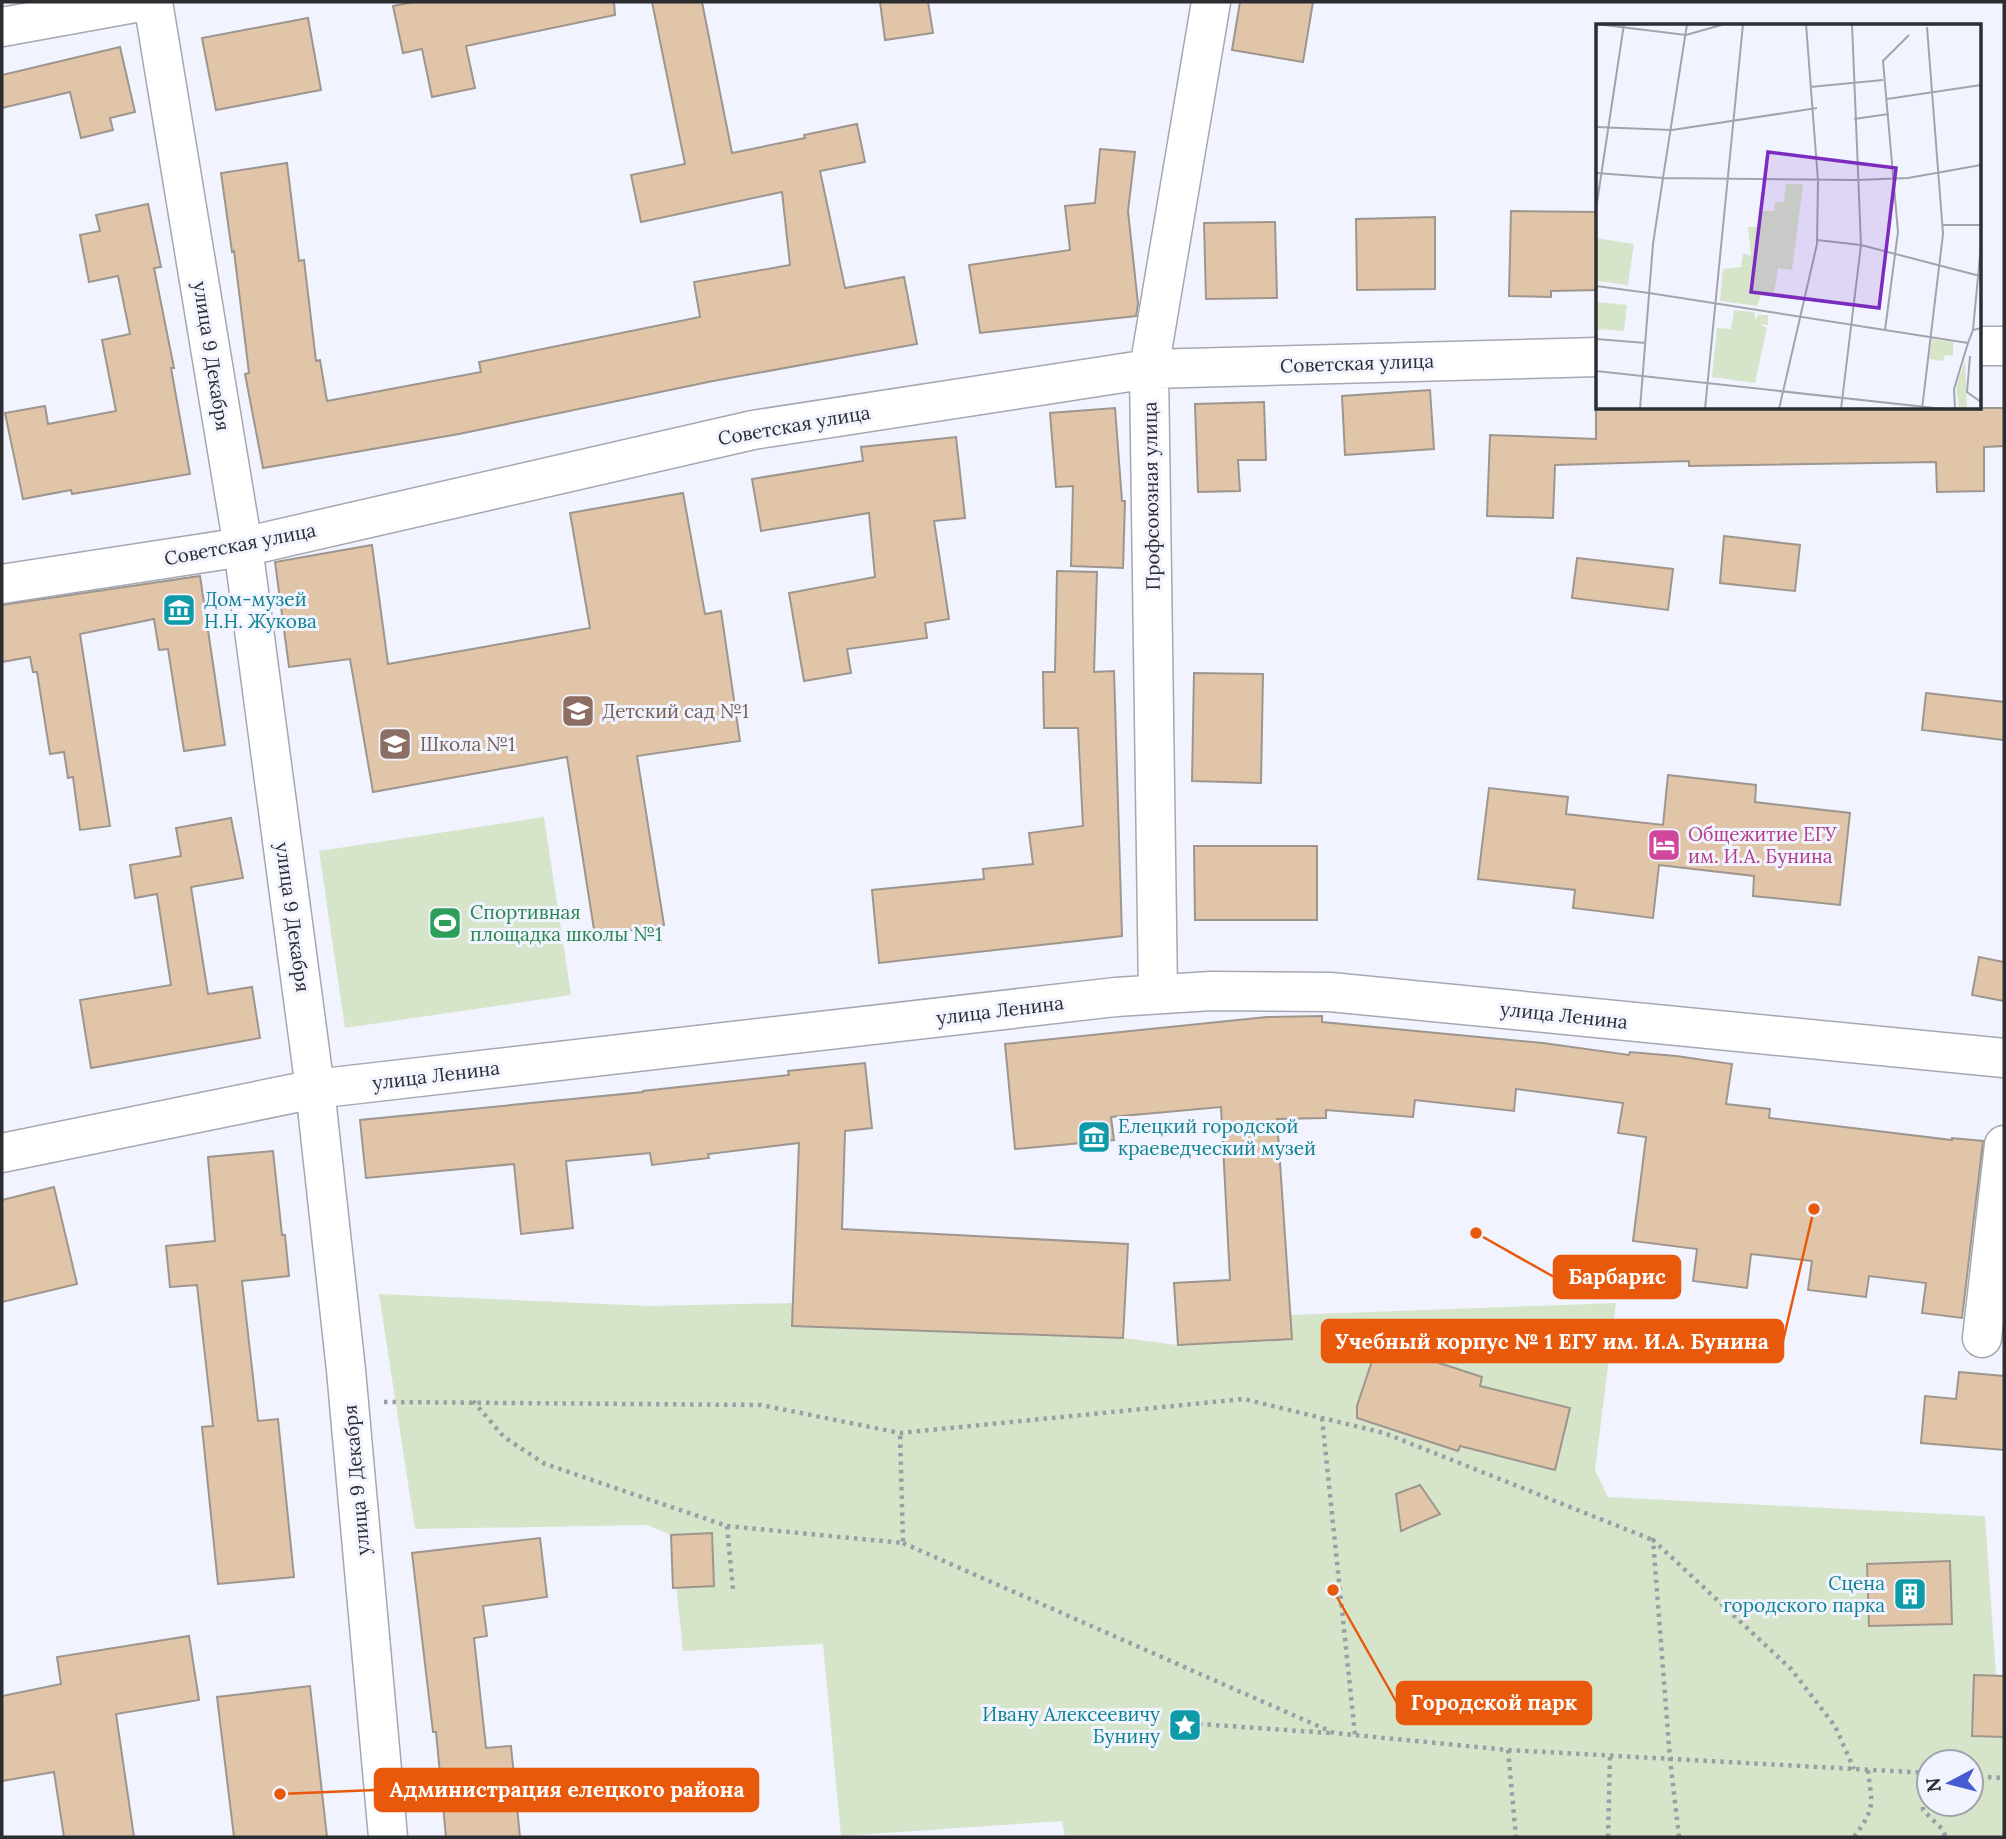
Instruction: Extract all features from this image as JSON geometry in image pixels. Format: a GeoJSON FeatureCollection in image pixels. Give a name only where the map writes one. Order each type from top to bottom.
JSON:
{"type":"FeatureCollection","features":[{"type":"Feature","properties":{"kind":"street"},"geometry":{"type":"LineString","coordinates":[[2,27],[140,2]]}},
{"type":"Feature","properties":{"kind":"street","name":"улица 9 Декабря"},"geometry":{"type":"LineString","coordinates":[[153,2],[243,547],[315,1088],[347,1384],[388,1837]]}},
{"type":"Feature","properties":{"kind":"street","name":"Профсоюзная улица"},"geometry":{"type":"LineString","coordinates":[[1158,994],[1149,369],[1211,2]]}},
{"type":"Feature","properties":{"kind":"street"},"geometry":{"type":"LineString","coordinates":[[1982,346],[2004,346]]}},
{"type":"Feature","properties":{"kind":"street","name":"Советская улица"},"geometry":{"type":"LineString","coordinates":[[2,584],[243,547],[753,430],[1149,369],[1596,357]]}},
{"type":"Feature","properties":{"kind":"street","name":"улица Ленина"},"geometry":{"type":"LineString","coordinates":[[2,1153],[315,1088],[1116,997],[1212,991],[1330,992],[2004,1058]]}},
{"type":"Feature","properties":{"kind":"street"},"geometry":{"type":"LineString","coordinates":[[1982,1338],[2004,1145]]}},
{"type":"Feature","properties":{"kind":"path"},"geometry":{"type":"LineString","coordinates":[[379,1402],[761,1405],[900,1433],[1244,1399],[1384,1433],[1653,1540],[1791,1669],[1835,1726],[1854,1769]]}},
{"type":"Feature","properties":{"kind":"path"},"geometry":{"type":"LineString","coordinates":[[472,1401],[504,1437],[545,1464],[727,1526],[903,1543],[1334,1733],[1508,1749],[1915,1772]]}},
{"type":"Feature","properties":{"kind":"path"},"geometry":{"type":"LineString","coordinates":[[1322,1418],[1355,1735]]}},
{"type":"Feature","properties":{"kind":"path"},"geometry":{"type":"LineString","coordinates":[[900,1433],[903,1543]]}},
{"type":"Feature","properties":{"kind":"path"},"geometry":{"type":"LineString","coordinates":[[727,1526],[733,1590]]}},
{"type":"Feature","properties":{"kind":"path"},"geometry":{"type":"LineString","coordinates":[[1653,1540],[1670,1759],[1679,1837]]}},
{"type":"Feature","properties":{"kind":"path"},"geometry":{"type":"LineString","coordinates":[[1199,1724],[1355,1735]]}},
{"type":"Feature","properties":{"kind":"path"},"geometry":{"type":"LineString","coordinates":[[1508,1749],[1517,1837]]}},
{"type":"Feature","properties":{"kind":"path"},"geometry":{"type":"LineString","coordinates":[[1608,1837],[1610,1755]]}},
{"type":"Feature","properties":{"kind":"path"},"geometry":{"type":"LineString","coordinates":[[1854,1837],[1865,1824],[1872,1807],[1868,1770]]}},
{"type":"Feature","properties":{"kind":"path"},"geometry":{"type":"LineString","coordinates":[[1985,1777],[2004,1778]]}},
{"type":"Feature","properties":{"kind":"path"},"geometry":{"type":"LineString","coordinates":[[1931,1818],[1946,1837]]}},
{"type":"Feature","properties":{"kind":"green space","name":"Спортивная площадка школы №1"},"geometry":{"type":"Polygon","coordinates":[[[544,817],[571,995],[345,1028],[319,851],[544,817]]]}},
{"type":"Feature","properties":{"kind":"green space"},"geometry":{"type":"Polygon","coordinates":[[[379,1294],[649,1306],[793,1303],[793,1326],[1123,1338],[1178,1345],[1291,1339],[1290,1315],[1616,1303],[1595,1470],[1608,1497],[1985,1516],[1996,1675],[2004,1676],[2004,1837],[1065,1837],[1062,1821],[841,1836],[823,1644],[683,1651],[671,1535],[647,1525],[415,1529],[379,1294]]]}},
{"type":"Feature","properties":{"kind":"building"},"geometry":{"type":"Polygon","coordinates":[[[414,2],[614,2],[615,15],[466,46],[475,88],[432,97],[422,49],[403,53],[393,6],[414,2]]]}},
{"type":"Feature","properties":{"kind":"building"},"geometry":{"type":"Polygon","coordinates":[[[652,2],[702,2],[732,153],[857,124],[865,162],[820,171],[845,288],[904,277],[917,344],[713,381],[459,434],[263,468],[245,374],[249,373],[221,173],[287,163],[299,261],[304,260],[316,361],[320,360],[327,401],[481,372],[479,362],[700,317],[694,282],[790,265],[782,192],[641,222],[631,175],[685,164],[652,2]]]}},
{"type":"Feature","properties":{"kind":"building"},"geometry":{"type":"Polygon","coordinates":[[[880,2],[928,2],[933,33],[885,40],[880,2]]]}},
{"type":"Feature","properties":{"kind":"building"},"geometry":{"type":"Polygon","coordinates":[[[1240,2],[1313,2],[1303,62],[1232,50],[1240,2]]]}},
{"type":"Feature","properties":{"kind":"building"},"geometry":{"type":"Polygon","coordinates":[[[308,18],[321,90],[216,110],[202,38],[308,18]]]}},
{"type":"Feature","properties":{"kind":"building"},"geometry":{"type":"Polygon","coordinates":[[[120,47],[135,112],[110,118],[113,130],[81,138],[70,92],[2,108],[2,75],[120,47]]]}},
{"type":"Feature","properties":{"kind":"building"},"geometry":{"type":"Polygon","coordinates":[[[1100,149],[1135,152],[1128,211],[1138,304],[1136,316],[980,333],[969,265],[1070,250],[1065,206],[1095,203],[1100,149]]]}},
{"type":"Feature","properties":{"kind":"building"},"geometry":{"type":"Polygon","coordinates":[[[148,204],[161,267],[154,268],[174,368],[171,368],[190,474],[72,494],[71,490],[23,499],[5,413],[45,406],[48,424],[116,411],[102,340],[130,334],[118,276],[89,282],[80,235],[100,231],[96,215],[148,204]]]}},
{"type":"Feature","properties":{"kind":"building"},"geometry":{"type":"Polygon","coordinates":[[[1511,211],[1596,212],[1596,290],[1551,291],[1551,297],[1509,296],[1511,211]]]}},
{"type":"Feature","properties":{"kind":"building"},"geometry":{"type":"Polygon","coordinates":[[[1435,217],[1435,289],[1357,290],[1356,219],[1435,217]]]}},
{"type":"Feature","properties":{"kind":"building"},"geometry":{"type":"Polygon","coordinates":[[[1275,222],[1277,298],[1206,299],[1204,223],[1275,222]]]}},
{"type":"Feature","properties":{"kind":"building"},"geometry":{"type":"Polygon","coordinates":[[[1430,390],[1434,449],[1345,455],[1342,396],[1430,390]]]}},
{"type":"Feature","properties":{"kind":"building"},"geometry":{"type":"Polygon","coordinates":[[[1264,402],[1266,460],[1238,460],[1240,491],[1198,492],[1195,404],[1264,402]]]}},
{"type":"Feature","properties":{"kind":"building"},"geometry":{"type":"Polygon","coordinates":[[[1115,408],[1122,501],[1125,501],[1123,568],[1071,566],[1073,486],[1056,487],[1050,413],[1115,408]]]}},
{"type":"Feature","properties":{"kind":"building"},"geometry":{"type":"Polygon","coordinates":[[[2004,408],[2004,446],[1984,447],[1984,491],[1937,492],[1936,462],[1689,466],[1689,461],[1555,465],[1553,518],[1487,516],[1490,435],[1596,439],[1596,410],[2004,408]]]}},
{"type":"Feature","properties":{"kind":"building"},"geometry":{"type":"Polygon","coordinates":[[[956,437],[965,518],[934,521],[949,619],[925,623],[927,638],[847,649],[851,673],[804,681],[789,593],[875,577],[869,513],[761,531],[752,479],[863,461],[861,447],[956,437]]]}},
{"type":"Feature","properties":{"kind":"building"},"geometry":{"type":"Polygon","coordinates":[[[683,493],[705,614],[721,611],[740,741],[637,756],[664,925],[595,936],[567,757],[373,792],[350,659],[289,667],[275,562],[372,545],[388,664],[590,628],[570,513],[683,493]]]}},
{"type":"Feature","properties":{"kind":"building"},"geometry":{"type":"Polygon","coordinates":[[[1724,536],[1800,545],[1795,591],[1720,583],[1724,536]]]}},
{"type":"Feature","properties":{"kind":"building"},"geometry":{"type":"Polygon","coordinates":[[[1577,558],[1673,569],[1668,610],[1572,598],[1577,558]]]}},
{"type":"Feature","properties":{"kind":"building"},"geometry":{"type":"Polygon","coordinates":[[[1057,571],[1097,572],[1094,672],[1114,671],[1122,936],[879,963],[872,890],[984,879],[983,869],[1033,864],[1029,833],[1083,826],[1078,728],[1044,728],[1043,672],[1055,672],[1057,571]]]}},
{"type":"Feature","properties":{"kind":"building"},"geometry":{"type":"Polygon","coordinates":[[[200,576],[225,745],[184,751],[168,649],[159,650],[154,619],[80,634],[110,826],[80,830],[73,777],[68,778],[64,752],[50,754],[37,672],[33,672],[30,657],[2,662],[2,605],[200,576]]]}},
{"type":"Feature","properties":{"kind":"building"},"geometry":{"type":"Polygon","coordinates":[[[1194,673],[1263,674],[1261,783],[1192,781],[1194,673]]]}},
{"type":"Feature","properties":{"kind":"building"},"geometry":{"type":"Polygon","coordinates":[[[1926,693],[2004,702],[2004,740],[1922,730],[1926,693]]]}},
{"type":"Feature","properties":{"kind":"building","name":"Общежитие ЕГУ им. И.А. Бунина"},"geometry":{"type":"Polygon","coordinates":[[[1668,775],[1756,785],[1755,802],[1850,813],[1840,905],[1753,896],[1754,876],[1659,865],[1653,918],[1573,908],[1575,890],[1478,879],[1489,788],[1568,797],[1566,814],[1663,825],[1668,775]]]}},
{"type":"Feature","properties":{"kind":"building"},"geometry":{"type":"Polygon","coordinates":[[[231,818],[243,878],[191,887],[208,994],[252,987],[260,1038],[91,1068],[80,1000],[171,985],[157,894],[135,898],[130,865],[181,856],[176,828],[231,818]]]}},
{"type":"Feature","properties":{"kind":"building"},"geometry":{"type":"Polygon","coordinates":[[[1194,846],[1317,846],[1317,920],[1195,920],[1194,846]]]}},
{"type":"Feature","properties":{"kind":"building"},"geometry":{"type":"Polygon","coordinates":[[[1979,957],[2004,962],[2004,1001],[1972,995],[1979,957]]]}},
{"type":"Feature","properties":{"kind":"building"},"geometry":{"type":"Polygon","coordinates":[[[1322,1016],[1322,1022],[1543,1043],[1629,1055],[1630,1052],[1676,1056],[1732,1064],[1726,1104],[1770,1109],[1769,1118],[1952,1140],[1983,1141],[1962,1318],[1922,1313],[1926,1283],[1869,1276],[1866,1297],[1808,1290],[1812,1261],[1751,1254],[1747,1288],[1693,1281],[1697,1249],[1633,1241],[1646,1137],[1618,1133],[1623,1103],[1516,1089],[1514,1111],[1415,1100],[1413,1117],[1326,1110],[1326,1118],[1277,1119],[1292,1339],[1178,1345],[1174,1283],[1230,1280],[1221,1107],[1111,1117],[1114,1140],[1015,1149],[1005,1044],[1267,1017],[1322,1016]]]}},
{"type":"Feature","properties":{"kind":"building"},"geometry":{"type":"Polygon","coordinates":[[[865,1063],[872,1128],[845,1131],[842,1229],[1128,1244],[1123,1338],[792,1326],[799,1143],[708,1154],[709,1158],[652,1165],[650,1153],[566,1161],[573,1228],[521,1234],[514,1164],[366,1178],[360,1120],[643,1092],[865,1063]]]}},
{"type":"Feature","properties":{"kind":"building"},"geometry":{"type":"Polygon","coordinates":[[[273,1151],[289,1276],[242,1281],[258,1421],[278,1419],[294,1577],[218,1584],[202,1427],[213,1426],[197,1285],[170,1287],[166,1246],[215,1241],[208,1157],[273,1151]]]}},
{"type":"Feature","properties":{"kind":"building"},"geometry":{"type":"Polygon","coordinates":[[[54,1187],[77,1284],[2,1302],[2,1200],[54,1187]]]}},
{"type":"Feature","properties":{"kind":"building"},"geometry":{"type":"Polygon","coordinates":[[[1378,1343],[1482,1377],[1480,1386],[1570,1408],[1555,1470],[1460,1446],[1458,1451],[1357,1418],[1357,1406],[1378,1343]]]}},
{"type":"Feature","properties":{"kind":"building"},"geometry":{"type":"Polygon","coordinates":[[[1959,1372],[2004,1376],[2004,1450],[1921,1443],[1925,1396],[1956,1399],[1959,1372]]]}},
{"type":"Feature","properties":{"kind":"building"},"geometry":{"type":"Polygon","coordinates":[[[1420,1485],[1440,1514],[1401,1531],[1396,1494],[1420,1485]]]}},
{"type":"Feature","properties":{"kind":"building"},"geometry":{"type":"Polygon","coordinates":[[[712,1533],[714,1586],[673,1588],[671,1535],[712,1533]]]}},
{"type":"Feature","properties":{"kind":"building"},"geometry":{"type":"Polygon","coordinates":[[[540,1538],[547,1597],[483,1606],[487,1636],[474,1638],[486,1748],[511,1746],[520,1837],[446,1837],[436,1732],[433,1732],[412,1553],[540,1538]]]}},
{"type":"Feature","properties":{"kind":"building","name":"Сцена городского парка"},"geometry":{"type":"Polygon","coordinates":[[[1950,1561],[1952,1624],[1869,1626],[1867,1564],[1950,1561]]]}},
{"type":"Feature","properties":{"kind":"building"},"geometry":{"type":"Polygon","coordinates":[[[189,1636],[199,1700],[116,1714],[134,1837],[64,1837],[54,1772],[2,1781],[2,1696],[61,1684],[57,1657],[189,1636]]]}},
{"type":"Feature","properties":{"kind":"building"},"geometry":{"type":"Polygon","coordinates":[[[1974,1675],[2004,1676],[2004,1737],[1972,1736],[1974,1675]]]}},
{"type":"Feature","properties":{"kind":"building"},"geometry":{"type":"Polygon","coordinates":[[[310,1686],[327,1837],[234,1837],[217,1697],[310,1686]]]}},
{"type":"Feature","properties":{"kind":"place","name":"Дом-музей Н.Н. Жукова"},"geometry":{"type":"Point","coordinates":[179,610]}},
{"type":"Feature","properties":{"kind":"place","name":"Детский сад №1"},"geometry":{"type":"Point","coordinates":[578,711]}},
{"type":"Feature","properties":{"kind":"place","name":"Школа №1"},"geometry":{"type":"Point","coordinates":[395,744]}},
{"type":"Feature","properties":{"kind":"place","name":"Общежитие ЕГУ им. И.А. Бунина"},"geometry":{"type":"Point","coordinates":[1664,845]}},
{"type":"Feature","properties":{"kind":"place","name":"Спортивная площадка школы №1"},"geometry":{"type":"Point","coordinates":[445,923]}},
{"type":"Feature","properties":{"kind":"place","name":"Елецкий городской краеведческий музей"},"geometry":{"type":"Point","coordinates":[1094,1137]}},
{"type":"Feature","properties":{"kind":"place","name":"Учебный корпус № 1 ЕГУ им. И.А. Бунина"},"geometry":{"type":"Point","coordinates":[1814,1209]}},
{"type":"Feature","properties":{"kind":"place","name":"Барбарис"},"geometry":{"type":"Point","coordinates":[1476,1233]}},
{"type":"Feature","properties":{"kind":"place","name":"Городской парк"},"geometry":{"type":"Point","coordinates":[1333,1590]}},
{"type":"Feature","properties":{"kind":"place","name":"Сцена городского парка"},"geometry":{"type":"Point","coordinates":[1910,1594]}},
{"type":"Feature","properties":{"kind":"place","name":"Ивану Алексеевичу Бунину"},"geometry":{"type":"Point","coordinates":[1185,1725]}},
{"type":"Feature","properties":{"kind":"place","name":"Администрация елецкого района"},"geometry":{"type":"Point","coordinates":[280,1794]}}]}
